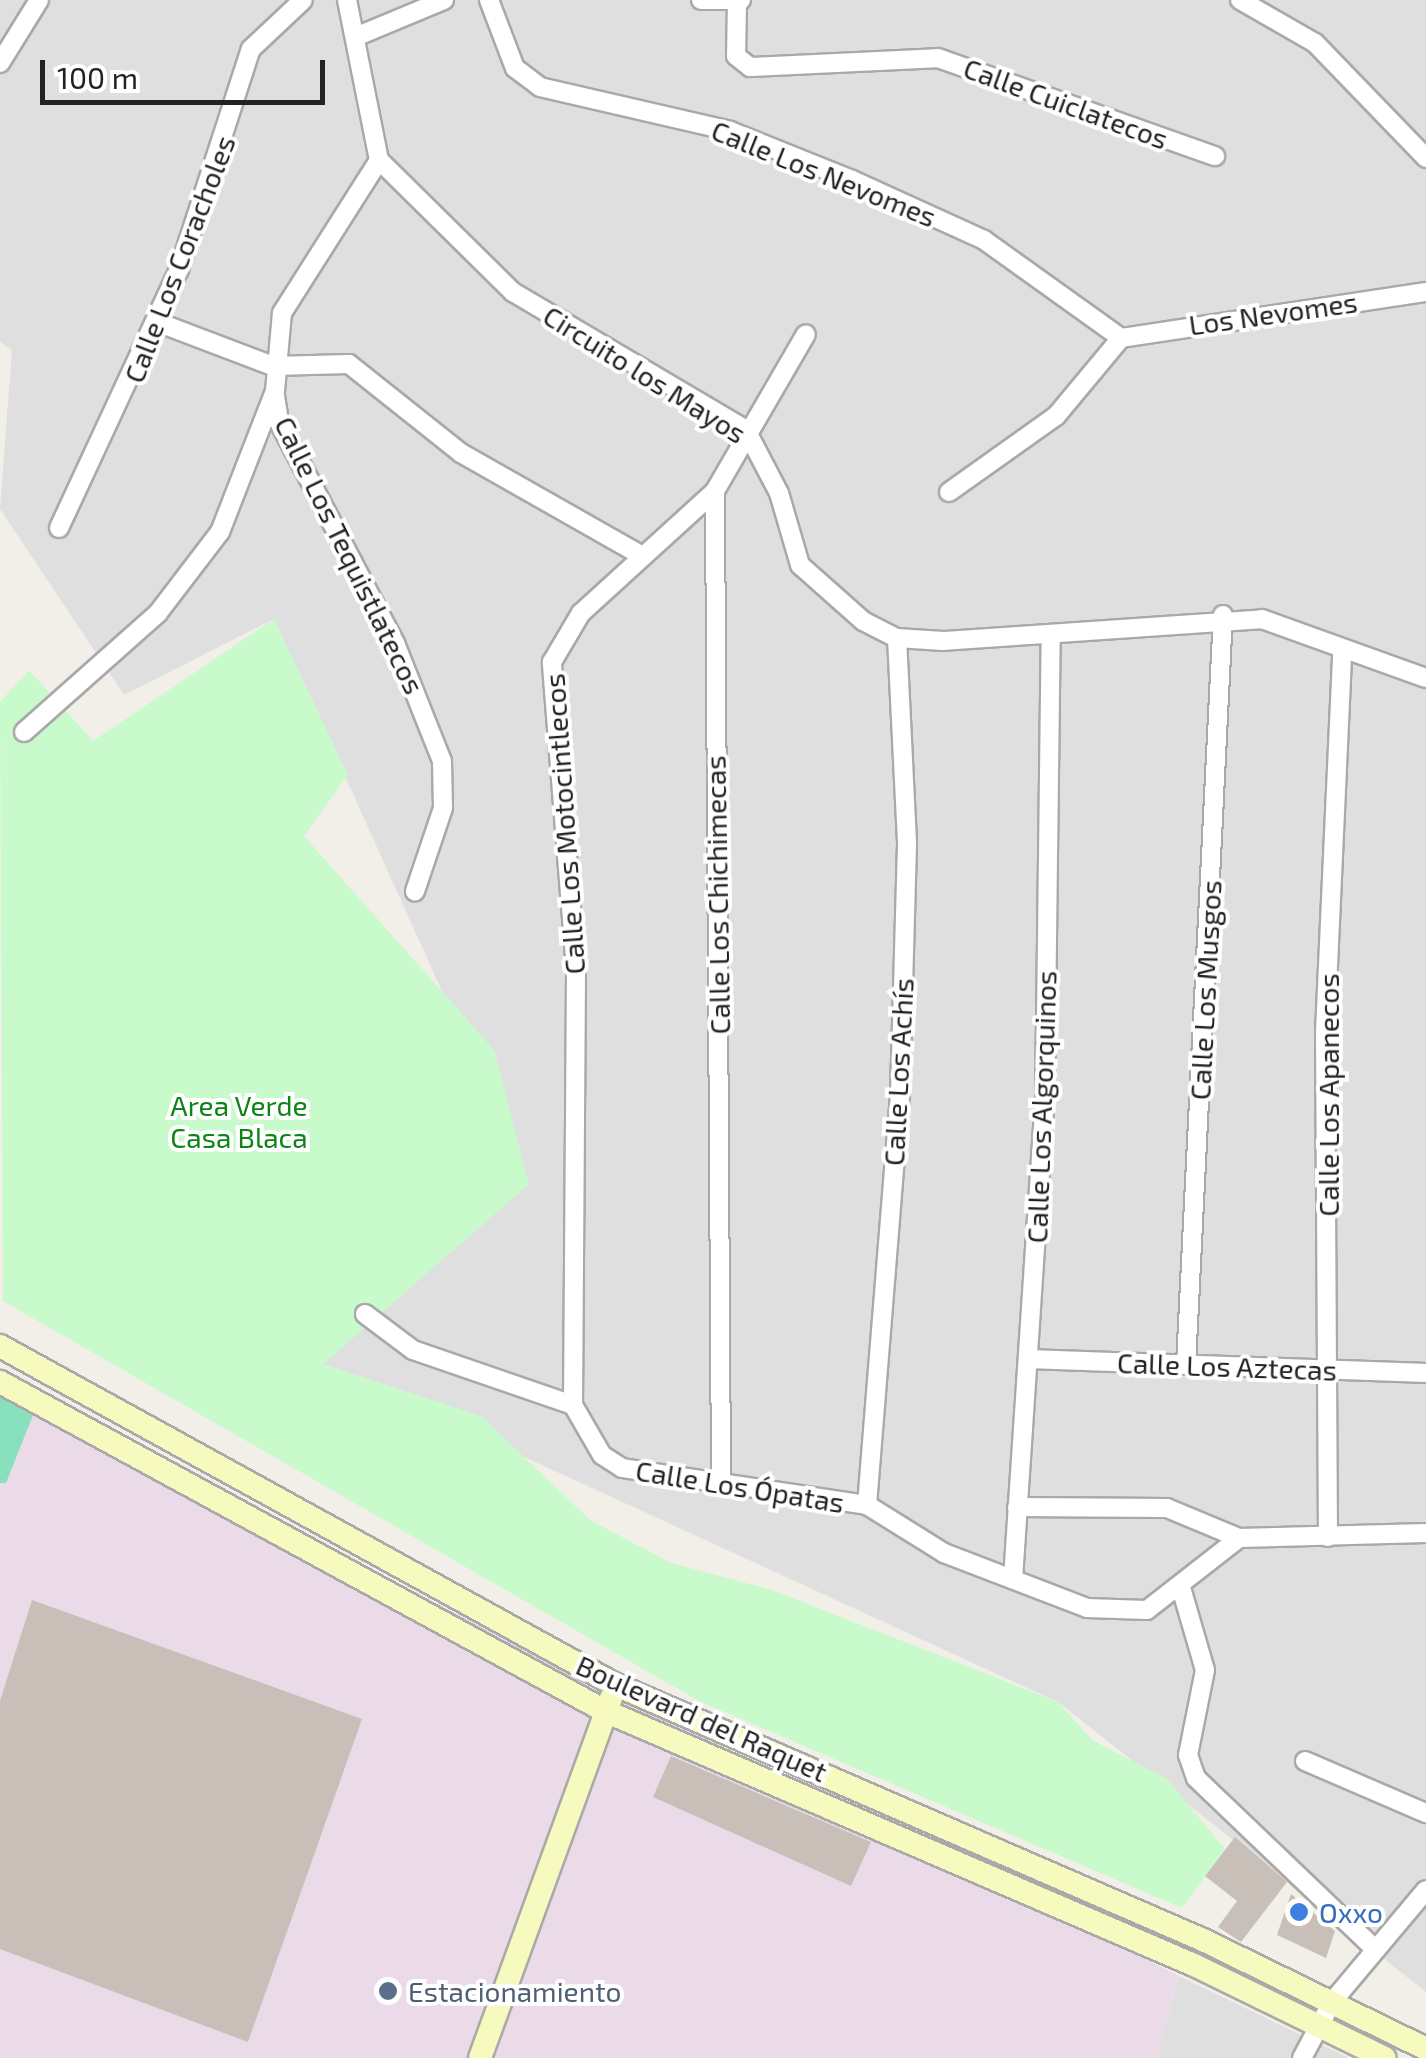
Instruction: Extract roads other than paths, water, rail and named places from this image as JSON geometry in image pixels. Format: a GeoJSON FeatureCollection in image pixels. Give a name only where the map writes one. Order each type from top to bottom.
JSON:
{"type":"FeatureCollection","features":[{"type":"Feature","properties":{"kind":"street"},"geometry":{"type":"LineString","coordinates":[[0,63],[39,0]]}},
{"type":"Feature","properties":{"kind":"street","name":"Calle Los Coracholes"},"geometry":{"type":"LineString","coordinates":[[59,528],[157,322],[252,49],[303,0]]}},
{"type":"Feature","properties":{"kind":"street"},"geometry":{"type":"LineString","coordinates":[[24,732],[189,577],[220,532],[274,390],[272,366],[288,300],[379,160],[360,35],[347,0]]}},
{"type":"Feature","properties":{"kind":"street"},"geometry":{"type":"LineString","coordinates":[[360,35],[444,0]]}},
{"type":"Feature","properties":{"kind":"street","name":"Calle Los Nevomes"},"geometry":{"type":"LineString","coordinates":[[489,0],[515,68],[540,88],[730,131],[852,180],[984,240],[1121,338]]}},
{"type":"Feature","properties":{"kind":"street","name":"Calle Cuiclatecos"},"geometry":{"type":"LineString","coordinates":[[702,0],[739,0],[736,56],[750,68],[938,58],[1215,156]]}},
{"type":"Feature","properties":{"kind":"street"},"geometry":{"type":"LineString","coordinates":[[1240,0],[1315,43],[1426,158]]}},
{"type":"Feature","properties":{"kind":"street","name":"Circuito los Mayos"},"geometry":{"type":"LineString","coordinates":[[379,160],[513,292],[746,430],[811,581],[897,638]]}},
{"type":"Feature","properties":{"kind":"street","name":"Los Nevomes"},"geometry":{"type":"LineString","coordinates":[[1121,338],[1426,292]]}},
{"type":"Feature","properties":{"kind":"street"},"geometry":{"type":"LineString","coordinates":[[157,322],[272,366],[349,364],[461,453],[642,556]]}},
{"type":"Feature","properties":{"kind":"street","name":"Calle Los Chichimecas"},"geometry":{"type":"LineString","coordinates":[[721,1482],[715,491],[746,430],[806,334]]}},
{"type":"Feature","properties":{"kind":"street"},"geometry":{"type":"LineString","coordinates":[[949,492],[1056,416],[1121,338]]}},
{"type":"Feature","properties":{"kind":"street","name":"Calle Los Tequistlatecos"},"geometry":{"type":"LineString","coordinates":[[274,390],[279,422],[396,643],[442,761],[443,808],[416,891]]}},
{"type":"Feature","properties":{"kind":"street","name":"Calle Los Motocintlecos"},"geometry":{"type":"LineString","coordinates":[[574,1404],[576,970],[552,662],[581,613],[715,491]]}},
{"type":"Feature","properties":{"kind":"street"},"geometry":{"type":"LineString","coordinates":[[897,638],[1051,634],[1223,615],[1262,618],[1342,653],[1426,678]]}},
{"type":"Feature","properties":{"kind":"street","name":"Calle Los Musgos"},"geometry":{"type":"LineString","coordinates":[[1186,1365],[1223,615]]}},
{"type":"Feature","properties":{"kind":"street","name":"Calle Los Algorquinos"},"geometry":{"type":"LineString","coordinates":[[1013,1579],[1045,1102],[1051,634]]}},
{"type":"Feature","properties":{"kind":"street","name":"Calle Los Achís"},"geometry":{"type":"LineString","coordinates":[[867,1505],[900,1095],[907,842],[897,638]]}},
{"type":"Feature","properties":{"kind":"street","name":"Calle Los Apanecos"},"geometry":{"type":"LineString","coordinates":[[1328,1536],[1325,1032],[1342,653]]}},
{"type":"Feature","properties":{"kind":"street"},"geometry":{"type":"LineString","coordinates":[[364,1314],[412,1350],[574,1404]]}},
{"type":"Feature","properties":{"kind":"street","name":"Boulevard del Raquet"},"geometry":{"type":"LineString","coordinates":[[0,1347],[616,1685],[1203,1940],[1426,2048]]}},
{"type":"Feature","properties":{"kind":"street","name":"Calle Los Aztecas"},"geometry":{"type":"LineString","coordinates":[[1028,1360],[1426,1373]]}},
{"type":"Feature","properties":{"kind":"street","name":"Boulevard del Raquet"},"geometry":{"type":"LineString","coordinates":[[0,1382],[605,1711],[1194,1965],[1385,2058]]}},
{"type":"Feature","properties":{"kind":"street","name":"Calle Los Ópatas"},"geometry":{"type":"LineString","coordinates":[[574,1404],[602,1455],[622,1468],[867,1505],[944,1553],[1121,1612],[1182,1591],[1239,1538]]}},
{"type":"Feature","properties":{"kind":"street"},"geometry":{"type":"LineString","coordinates":[[270,1529],[283,1500]]}},
{"type":"Feature","properties":{"kind":"street"},"geometry":{"type":"LineString","coordinates":[[1016,1507],[1167,1508],[1239,1538],[1426,1533]]}},
{"type":"Feature","properties":{"kind":"street"},"geometry":{"type":"LineString","coordinates":[[1182,1591],[1204,1670],[1188,1755],[1196,1778],[1374,1948]]}},
{"type":"Feature","properties":{"kind":"street"},"geometry":{"type":"LineString","coordinates":[[480,2058],[616,1685]]}},
{"type":"Feature","properties":{"kind":"street"},"geometry":{"type":"LineString","coordinates":[[1305,1762],[1426,1813]]}},
{"type":"Feature","properties":{"kind":"street"},"geometry":{"type":"LineString","coordinates":[[1302,2058],[1332,2002],[1426,1890]]}},
{"type":"Feature","properties":{"kind":"street"},"geometry":{"type":"LineString","coordinates":[[1194,1965],[1203,1940]]}},
{"type":"Feature","properties":{"kind":"place","name":"Oxxo"},"geometry":{"type":"Point","coordinates":[1299,1912]}},
{"type":"Feature","properties":{"kind":"place","name":"Estacionamiento"},"geometry":{"type":"Point","coordinates":[388,1991]}},
{"type":"Feature","properties":{"kind":"park label","name":"Area Verde Casa Blaca"},"geometry":{"type":"Point","coordinates":[239,1121]}}]}
